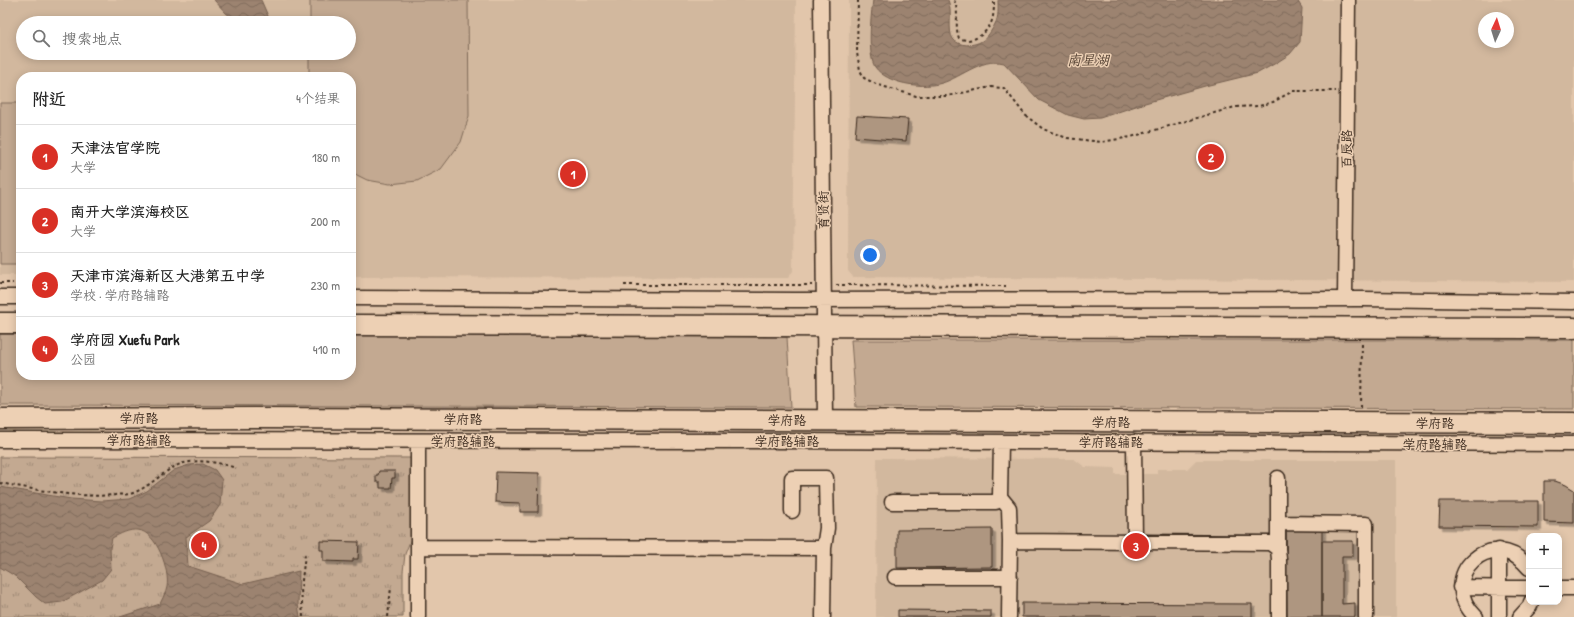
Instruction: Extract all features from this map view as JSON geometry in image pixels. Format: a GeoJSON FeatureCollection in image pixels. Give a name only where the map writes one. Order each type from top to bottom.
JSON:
{"type":"FeatureCollection","features":[{"type":"Feature","properties":{"kind":"highway"},"geometry":{"type":"LineString","coordinates":[[0,323],[16,324]]}},
{"type":"Feature","properties":{"kind":"highway"},"geometry":{"type":"LineString","coordinates":[[356,325],[1574,328]]}},
{"type":"Feature","properties":{"kind":"highway","name":"学府路"},"geometry":{"type":"LineString","coordinates":[[0,419],[1574,423]]}},
{"type":"Feature","properties":{"kind":"street","name":"育贤街"},"geometry":{"type":"LineString","coordinates":[[821,0],[825,420]]}},
{"type":"Feature","properties":{"kind":"street","name":"百辰路"},"geometry":{"type":"LineString","coordinates":[[1345,299],[1348,0]]}},
{"type":"Feature","properties":{"kind":"street"},"geometry":{"type":"LineString","coordinates":[[0,296],[16,297]]}},
{"type":"Feature","properties":{"kind":"street"},"geometry":{"type":"LineString","coordinates":[[356,298],[824,300],[1345,299],[1574,302]]}},
{"type":"Feature","properties":{"kind":"street","name":"学府路辅路"},"geometry":{"type":"LineString","coordinates":[[0,440],[1574,444]]}},
{"type":"Feature","properties":{"kind":"street"},"geometry":{"type":"LineString","coordinates":[[418,441],[418,617]]}},
{"type":"Feature","properties":{"kind":"street"},"geometry":{"type":"LineString","coordinates":[[892,502],[996,502],[1000,497],[1001,442]]}},
{"type":"Feature","properties":{"kind":"street"},"geometry":{"type":"LineString","coordinates":[[1134,442],[1135,542]]}},
{"type":"Feature","properties":{"kind":"street"},"geometry":{"type":"LineString","coordinates":[[792,511],[792,478],[826,478],[827,528],[824,548],[823,617]]}},
{"type":"Feature","properties":{"kind":"street"},"geometry":{"type":"LineString","coordinates":[[1278,478],[1278,549],[1280,559],[1279,617]]}},
{"type":"Feature","properties":{"kind":"street"},"geometry":{"type":"LineString","coordinates":[[1000,497],[1009,508],[1009,617]]}},
{"type":"Feature","properties":{"kind":"street"},"geometry":{"type":"LineString","coordinates":[[1278,523],[1366,524],[1366,617]]}},
{"type":"Feature","properties":{"kind":"street"},"geometry":{"type":"LineString","coordinates":[[1010,541],[1270,542],[1278,549]]}},
{"type":"Feature","properties":{"kind":"street"},"geometry":{"type":"LineString","coordinates":[[418,547],[824,548]]}},
{"type":"Feature","properties":{"kind":"street"},"geometry":{"type":"LineString","coordinates":[[1476,617],[1467,609],[1462,598],[1460,587],[1462,575],[1468,565],[1477,557],[1487,552],[1499,550],[1511,553],[1522,559],[1526,564]]}},
{"type":"Feature","properties":{"kind":"street"},"geometry":{"type":"LineString","coordinates":[[1499,550],[1499,617]]}},
{"type":"Feature","properties":{"kind":"street"},"geometry":{"type":"LineString","coordinates":[[895,577],[1010,577]]}},
{"type":"Feature","properties":{"kind":"street"},"geometry":{"type":"LineString","coordinates":[[1460,587],[1526,588]]}},
{"type":"Feature","properties":{"kind":"street"},"geometry":{"type":"LineString","coordinates":[[1562,588],[1574,588]]}},
{"type":"Feature","properties":{"kind":"street"},"geometry":{"type":"LineString","coordinates":[[1520,617],[1530,605]]}},
{"type":"Feature","properties":{"kind":"path"},"geometry":{"type":"LineString","coordinates":[[858,0],[857,53],[860,70],[864,78],[878,85],[916,96],[947,96],[991,87],[1004,88],[1025,115],[1043,129],[1066,138],[1102,142],[1131,137],[1235,107],[1259,106],[1273,102],[1293,91],[1347,91]]}},
{"type":"Feature","properties":{"kind":"path"},"geometry":{"type":"LineString","coordinates":[[954,0],[957,5],[957,33],[959,38],[969,40],[982,35],[992,22],[994,0]]}},
{"type":"Feature","properties":{"kind":"path"},"geometry":{"type":"LineString","coordinates":[[1360,423],[1362,328]]}},
{"type":"Feature","properties":{"kind":"path"},"geometry":{"type":"LineString","coordinates":[[0,484],[46,491],[98,496],[130,494],[154,482],[175,466],[191,461],[222,464],[236,468]]}},
{"type":"Feature","properties":{"kind":"path"},"geometry":{"type":"LineString","coordinates":[[303,617],[301,589],[305,554]]}},
{"type":"Feature","properties":{"kind":"path"},"geometry":{"type":"LineString","coordinates":[[388,617],[391,587]]}},
{"type":"Feature","properties":{"kind":"shaded area"},"geometry":{"type":"Polygon","coordinates":[[[0,0],[796,0],[793,271],[788,278],[356,277],[356,72],[16,72],[16,275],[0,275],[0,0]]]}},
{"type":"Feature","properties":{"kind":"shaded area"},"geometry":{"type":"Polygon","coordinates":[[[849,0],[1574,0],[1574,282],[853,277],[848,271],[849,0]]]}},
{"type":"Feature","properties":{"kind":"shaded area"},"geometry":{"type":"Polygon","coordinates":[[[877,458],[1074,459],[1085,467],[1115,468],[1115,474],[1157,474],[1157,469],[1187,469],[1196,460],[1396,460],[1396,617],[876,617],[877,458]]]}},
{"type":"Feature","properties":{"kind":"green space"},"geometry":{"type":"Polygon","coordinates":[[[310,0],[468,0],[469,116],[461,142],[441,169],[417,181],[390,184],[367,180],[356,174],[356,72],[309,72],[309,60],[356,60],[356,16],[310,16],[310,0]]]}},
{"type":"Feature","properties":{"kind":"green space"},"geometry":{"type":"Polygon","coordinates":[[[0,103],[16,103],[16,264],[0,264],[0,103]]]}},
{"type":"Feature","properties":{"kind":"green space"},"geometry":{"type":"Polygon","coordinates":[[[0,334],[16,334],[16,380],[356,380],[356,335],[787,337],[791,407],[0,405],[0,334]]]}},
{"type":"Feature","properties":{"kind":"green space"},"geometry":{"type":"Polygon","coordinates":[[[851,340],[1574,340],[1574,409],[856,407],[851,340]]]}},
{"type":"Feature","properties":{"kind":"green space"},"geometry":{"type":"Polygon","coordinates":[[[0,457],[413,458],[412,536],[405,554],[403,572],[403,617],[0,617],[0,457]]]}},
{"type":"Feature","properties":{"kind":"water"},"geometry":{"type":"Polygon","coordinates":[[[214,0],[261,0],[268,16],[230,16],[214,0]]]}},
{"type":"Feature","properties":{"kind":"water","name":"南星湖"},"geometry":{"type":"Polygon","coordinates":[[[873,0],[948,0],[951,35],[956,42],[967,45],[979,43],[989,34],[997,18],[998,0],[1297,0],[1302,8],[1300,42],[1290,54],[1258,73],[1145,103],[1100,118],[1084,119],[1068,115],[1039,100],[1004,63],[987,63],[946,82],[931,85],[913,85],[895,81],[887,77],[880,73],[875,67],[871,53],[870,34],[873,0]]]}},
{"type":"Feature","properties":{"kind":"water"},"geometry":{"type":"Polygon","coordinates":[[[203,464],[215,470],[222,480],[220,505],[209,521],[186,537],[188,566],[243,584],[299,571],[298,604],[300,617],[120,617],[160,604],[167,587],[166,572],[161,553],[145,532],[138,530],[121,533],[112,538],[110,548],[111,569],[102,580],[62,602],[45,604],[15,576],[0,567],[0,487],[71,499],[102,501],[129,499],[147,491],[174,470],[189,465],[203,464]]]}},
{"type":"Feature","properties":{"kind":"building"},"geometry":{"type":"Polygon","coordinates":[[[857,116],[908,119],[906,141],[855,137],[857,116]]]}},
{"type":"Feature","properties":{"kind":"building"},"geometry":{"type":"Polygon","coordinates":[[[379,471],[395,471],[395,478],[392,478],[391,488],[380,488],[380,482],[376,482],[376,475],[378,475],[379,471]]]}},
{"type":"Feature","properties":{"kind":"building"},"geometry":{"type":"Polygon","coordinates":[[[496,472],[539,473],[538,512],[520,512],[520,503],[495,502],[496,472]]]}},
{"type":"Feature","properties":{"kind":"building"},"geometry":{"type":"Polygon","coordinates":[[[1544,481],[1555,481],[1574,490],[1574,523],[1544,522],[1544,481]]]}},
{"type":"Feature","properties":{"kind":"building"},"geometry":{"type":"Polygon","coordinates":[[[1440,501],[1538,501],[1538,527],[1439,526],[1440,501]]]}},
{"type":"Feature","properties":{"kind":"building"},"geometry":{"type":"Polygon","coordinates":[[[1286,527],[1322,527],[1322,617],[1287,617],[1286,527]]]}},
{"type":"Feature","properties":{"kind":"building"},"geometry":{"type":"Polygon","coordinates":[[[992,529],[992,567],[897,568],[897,530],[992,529]]]}},
{"type":"Feature","properties":{"kind":"building"},"geometry":{"type":"Polygon","coordinates":[[[320,541],[359,542],[358,559],[353,559],[353,562],[323,561],[323,550],[320,550],[320,541]]]}},
{"type":"Feature","properties":{"kind":"building"},"geometry":{"type":"Polygon","coordinates":[[[1322,541],[1353,541],[1353,556],[1342,556],[1342,604],[1355,603],[1355,617],[1322,617],[1322,541]]]}},
{"type":"Feature","properties":{"kind":"building"},"geometry":{"type":"Polygon","coordinates":[[[1022,603],[1252,604],[1252,617],[1022,617],[1022,603]]]}},
{"type":"Feature","properties":{"kind":"building"},"geometry":{"type":"Polygon","coordinates":[[[898,610],[991,611],[991,617],[898,617],[898,610]]]}},
{"type":"Feature","properties":{"kind":"place","name":"南开大学滨海校区"},"geometry":{"type":"Point","coordinates":[1211,157]}},
{"type":"Feature","properties":{"kind":"place","name":"天津法官学院"},"geometry":{"type":"Point","coordinates":[573,174]}},
{"type":"Feature","properties":{"kind":"place","name":"学府园 Xuefu Park"},"geometry":{"type":"Point","coordinates":[204,545]}},
{"type":"Feature","properties":{"kind":"place","name":"天津市滨海新区大港第五中学"},"geometry":{"type":"Point","coordinates":[1136,546]}}]}
